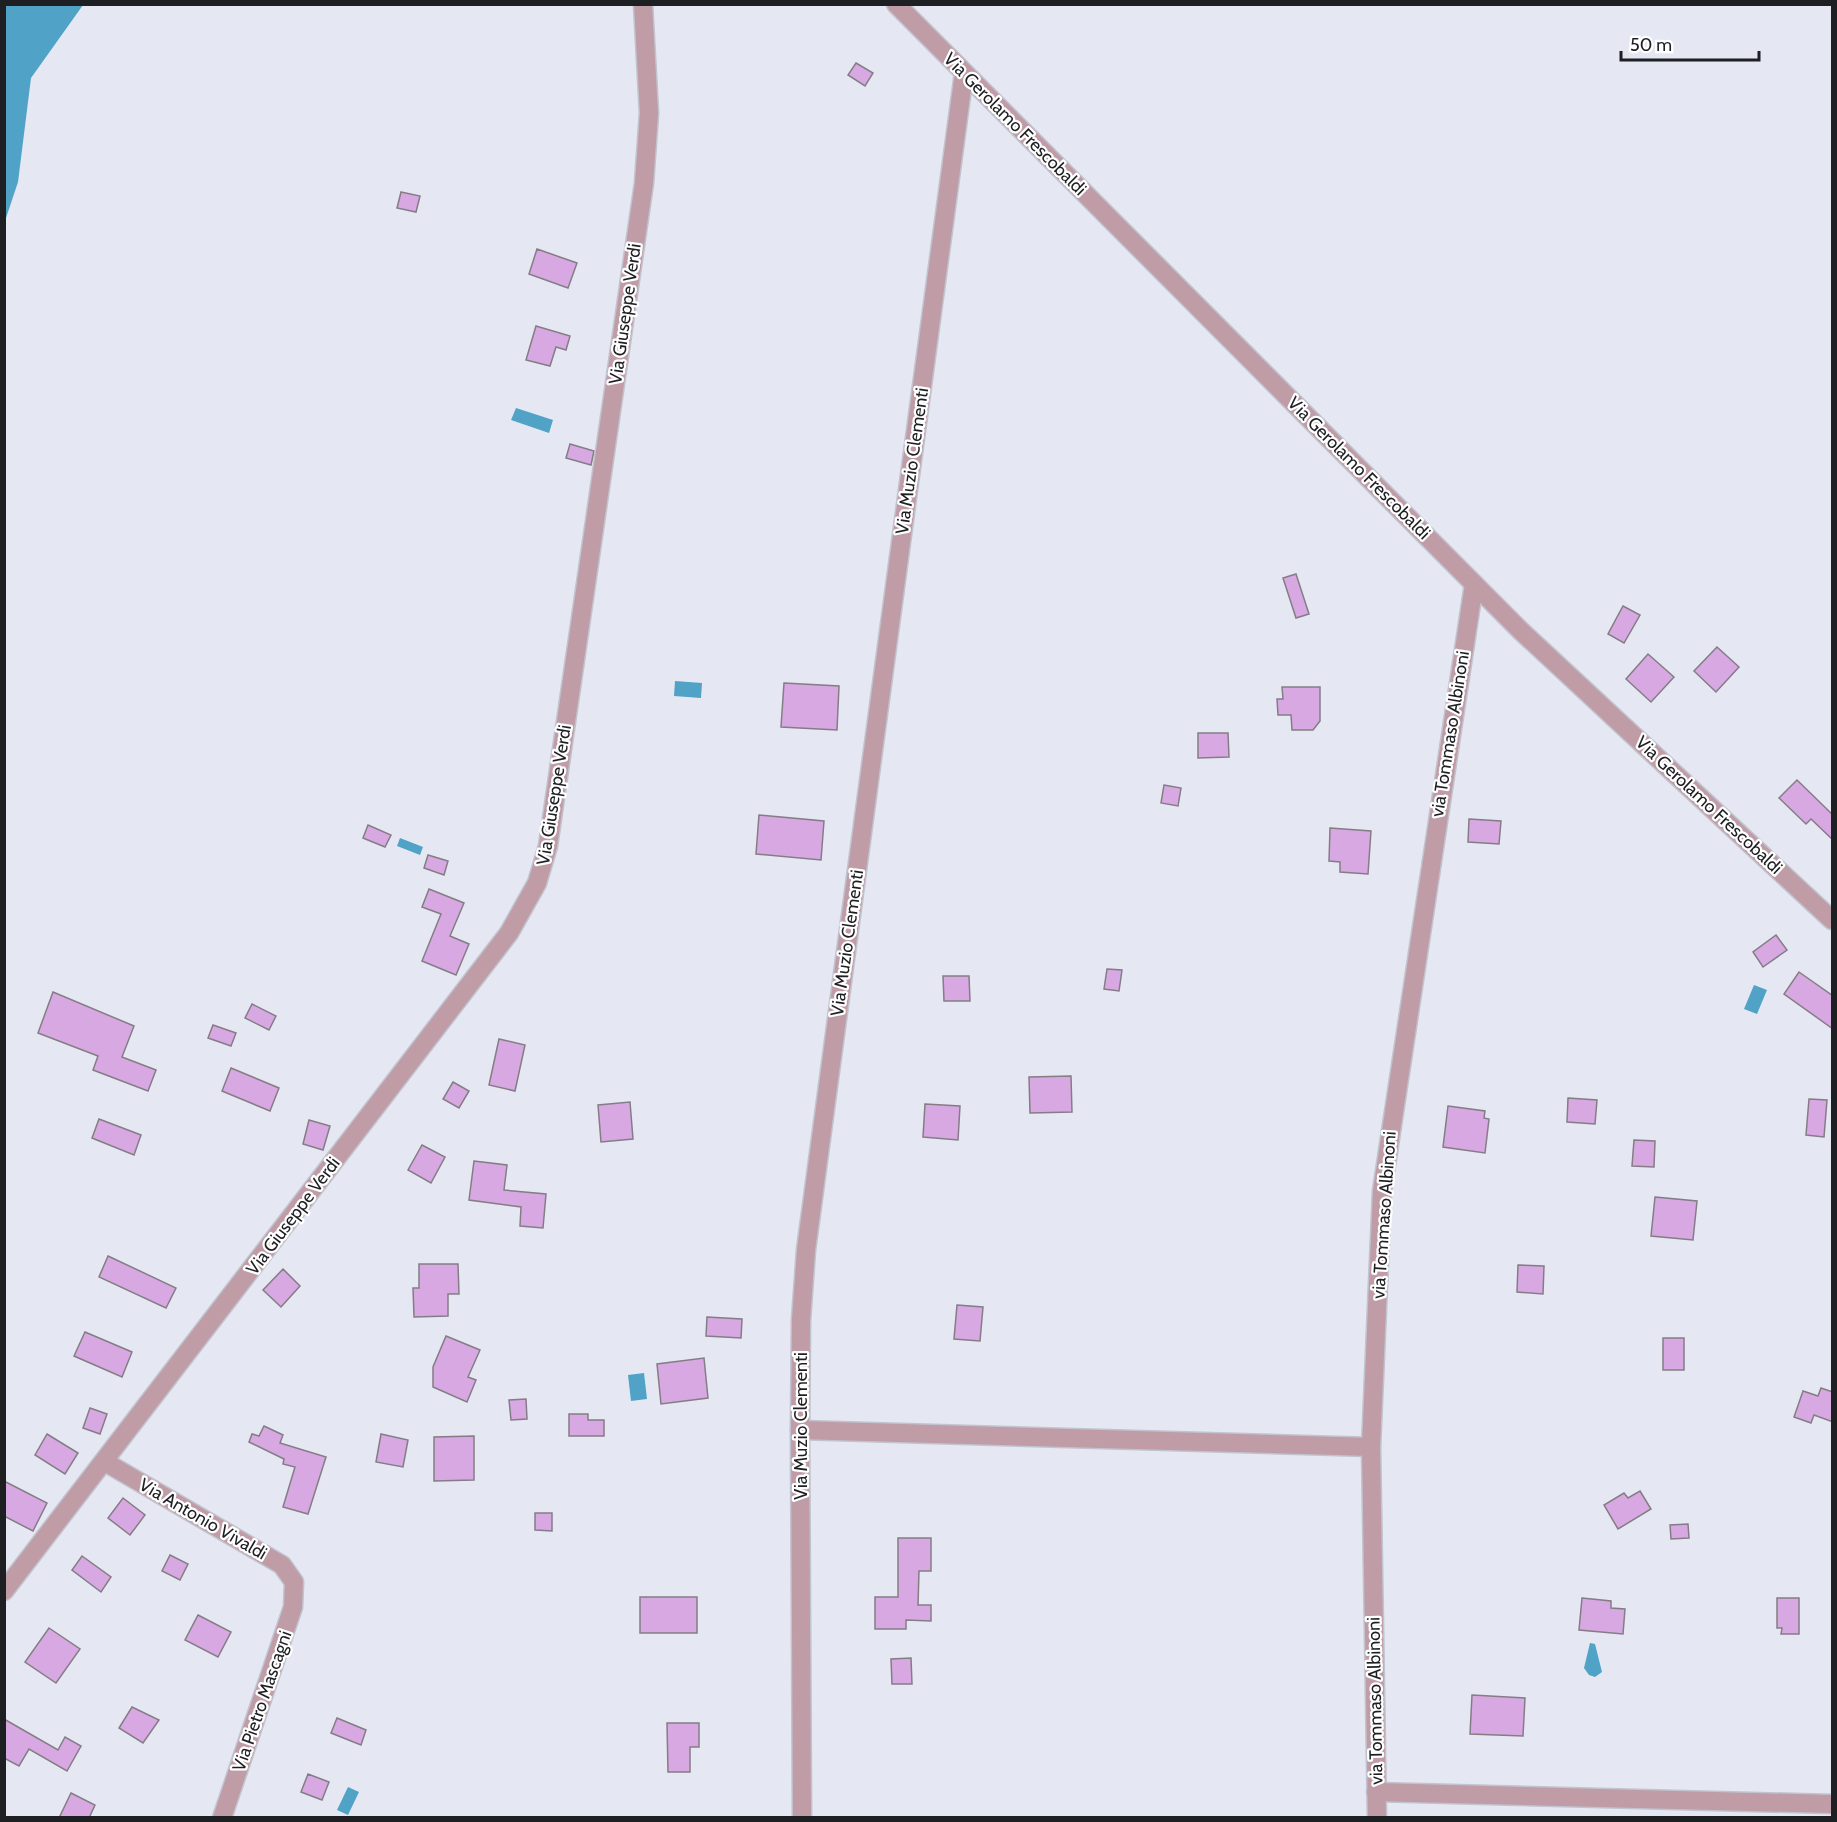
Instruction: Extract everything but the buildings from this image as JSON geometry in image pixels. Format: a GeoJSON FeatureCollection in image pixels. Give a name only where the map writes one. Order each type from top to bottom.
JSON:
{"type":"FeatureCollection","features":[{"type":"Feature","properties":{"kind":"street","name":"Via Giuseppe Verdi"},"geometry":{"type":"LineString","coordinates":[[4,1591],[509,933],[541,874],[548,846],[644,183],[649,113],[643,4]]}},
{"type":"Feature","properties":{"kind":"street","name":"Via Gerolamo Frescobaldi"},"geometry":{"type":"LineString","coordinates":[[896,4],[1521,632],[1833,920]]}},
{"type":"Feature","properties":{"kind":"street","name":"Via Muzio Clementi"},"geometry":{"type":"LineString","coordinates":[[802,1818],[800,1430],[802,1298],[808,1225],[964,73]]}},
{"type":"Feature","properties":{"kind":"street","name":"via Tommaso Albinoni"},"geometry":{"type":"LineString","coordinates":[[1377,1818],[1371,1447],[1382,1191],[1473,584]]}},
{"type":"Feature","properties":{"kind":"street"},"geometry":{"type":"LineString","coordinates":[[800,1430],[1371,1447]]}},
{"type":"Feature","properties":{"kind":"street","name":"Via Antonio Vivaldi"},"geometry":{"type":"LineString","coordinates":[[105,1462],[282,1565],[294,1582]]}},
{"type":"Feature","properties":{"kind":"street","name":"Via Pietro Mascagni"},"geometry":{"type":"LineString","coordinates":[[222,1818],[284,1637],[295,1599],[294,1582]]}},
{"type":"Feature","properties":{"kind":"street"},"geometry":{"type":"LineString","coordinates":[[1376,1792],[1833,1804]]}},
{"type":"Feature","properties":{"kind":"water"},"geometry":{"type":"Polygon","coordinates":[[[5,4],[83,5],[31,78],[18,182],[5,221],[5,4]]]}},
{"type":"Feature","properties":{"kind":"water"},"geometry":{"type":"Polygon","coordinates":[[[516,408],[553,420],[549,433],[511,420],[516,408]]]}},
{"type":"Feature","properties":{"kind":"water"},"geometry":{"type":"Polygon","coordinates":[[[675,681],[702,683],[701,698],[674,696],[675,681]]]}},
{"type":"Feature","properties":{"kind":"water"},"geometry":{"type":"Polygon","coordinates":[[[400,838],[423,847],[420,855],[397,846],[400,838]]]}},
{"type":"Feature","properties":{"kind":"water"},"geometry":{"type":"Polygon","coordinates":[[[1754,985],[1767,990],[1757,1014],[1744,1009],[1754,985]]]}},
{"type":"Feature","properties":{"kind":"water"},"geometry":{"type":"Polygon","coordinates":[[[644,1373],[647,1399],[631,1401],[628,1375],[644,1373]]]}},
{"type":"Feature","properties":{"kind":"water"},"geometry":{"type":"Polygon","coordinates":[[[1590,1643],[1595,1644],[1602,1672],[1595,1677],[1589,1675],[1584,1668],[1590,1643]]]}},
{"type":"Feature","properties":{"kind":"water"},"geometry":{"type":"Polygon","coordinates":[[[348,1787],[359,1792],[348,1815],[337,1810],[348,1787]]]}}]}
